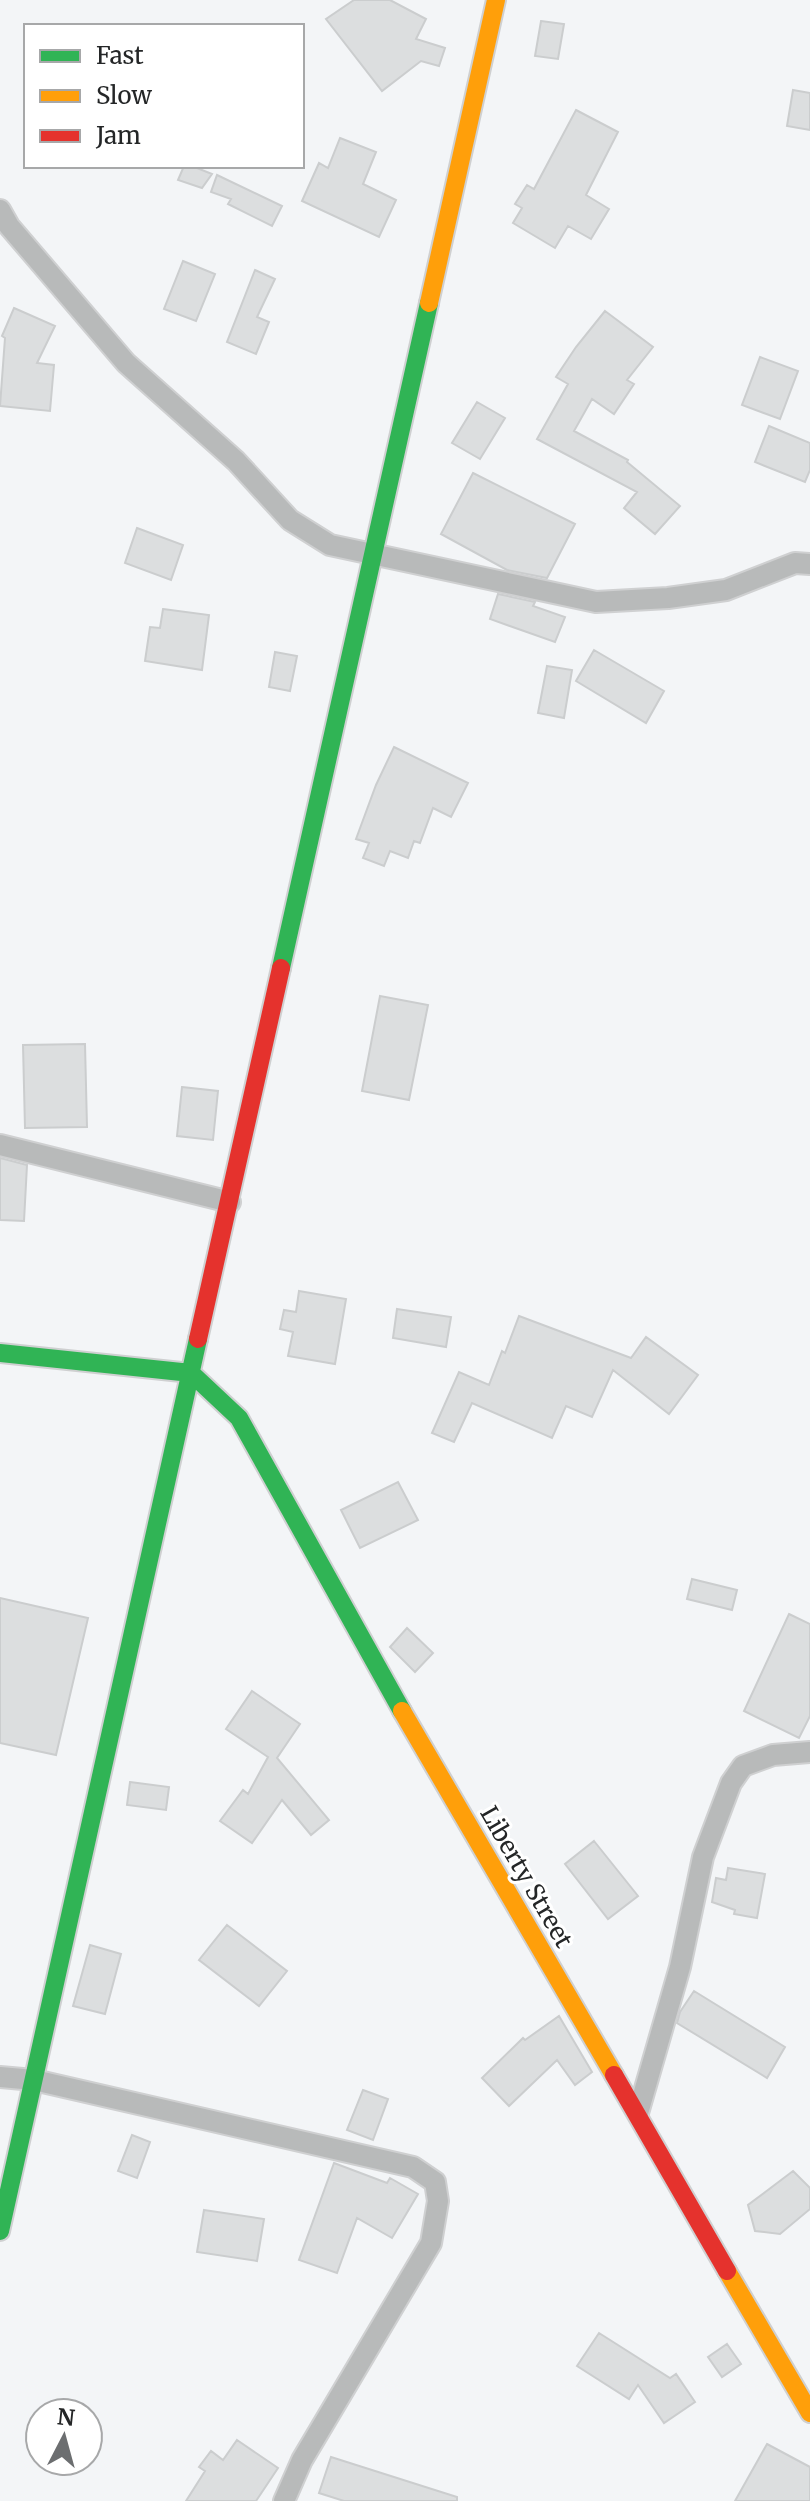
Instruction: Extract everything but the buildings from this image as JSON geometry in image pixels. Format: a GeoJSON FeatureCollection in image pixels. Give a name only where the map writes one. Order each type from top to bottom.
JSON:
{"type":"FeatureCollection","features":[{"type":"Feature","properties":{"kind":"main road"},"geometry":{"type":"LineString","coordinates":[[0,2231],[496,0]]}},
{"type":"Feature","properties":{"kind":"main road"},"geometry":{"type":"LineString","coordinates":[[0,1353],[191,1373]]}},
{"type":"Feature","properties":{"kind":"main road","name":"Liberty Street"},"geometry":{"type":"LineString","coordinates":[[191,1373],[239,1418],[374,1663],[810,2413]]}},
{"type":"Feature","properties":{"kind":"street"},"geometry":{"type":"LineString","coordinates":[[0,210],[9,226],[126,363],[236,461],[290,520],[330,545],[596,602],[668,598],[726,590],[795,563],[810,564]]}},
{"type":"Feature","properties":{"kind":"street"},"geometry":{"type":"LineString","coordinates":[[0,1145],[230,1202]]}},
{"type":"Feature","properties":{"kind":"street"},"geometry":{"type":"LineString","coordinates":[[638,2113],[680,1967],[703,1857],[731,1783],[743,1766],[773,1755],[810,1752]]}},
{"type":"Feature","properties":{"kind":"street"},"geometry":{"type":"LineString","coordinates":[[0,2077],[34,2080],[413,2167],[435,2182],[438,2201],[431,2243],[302,2460],[284,2501]]}},
{"type":"Feature","properties":{"kind":"traffic: fast"},"geometry":{"type":"LineString","coordinates":[[281,968],[429,303]]}},
{"type":"Feature","properties":{"kind":"traffic: fast"},"geometry":{"type":"LineString","coordinates":[[0,2231],[198,1339]]}},
{"type":"Feature","properties":{"kind":"traffic: fast"},"geometry":{"type":"LineString","coordinates":[[0,1353],[191,1373],[239,1418],[402,1711]]}},
{"type":"Feature","properties":{"kind":"traffic: slow"},"geometry":{"type":"LineString","coordinates":[[429,303],[496,0]]}},
{"type":"Feature","properties":{"kind":"traffic: slow"},"geometry":{"type":"LineString","coordinates":[[402,1711],[614,2075]]}},
{"type":"Feature","properties":{"kind":"traffic: slow"},"geometry":{"type":"LineString","coordinates":[[727,2271],[810,2413]]}},
{"type":"Feature","properties":{"kind":"traffic: jam"},"geometry":{"type":"LineString","coordinates":[[198,1339],[281,968]]}},
{"type":"Feature","properties":{"kind":"traffic: jam"},"geometry":{"type":"LineString","coordinates":[[614,2075],[727,2271]]}}]}
